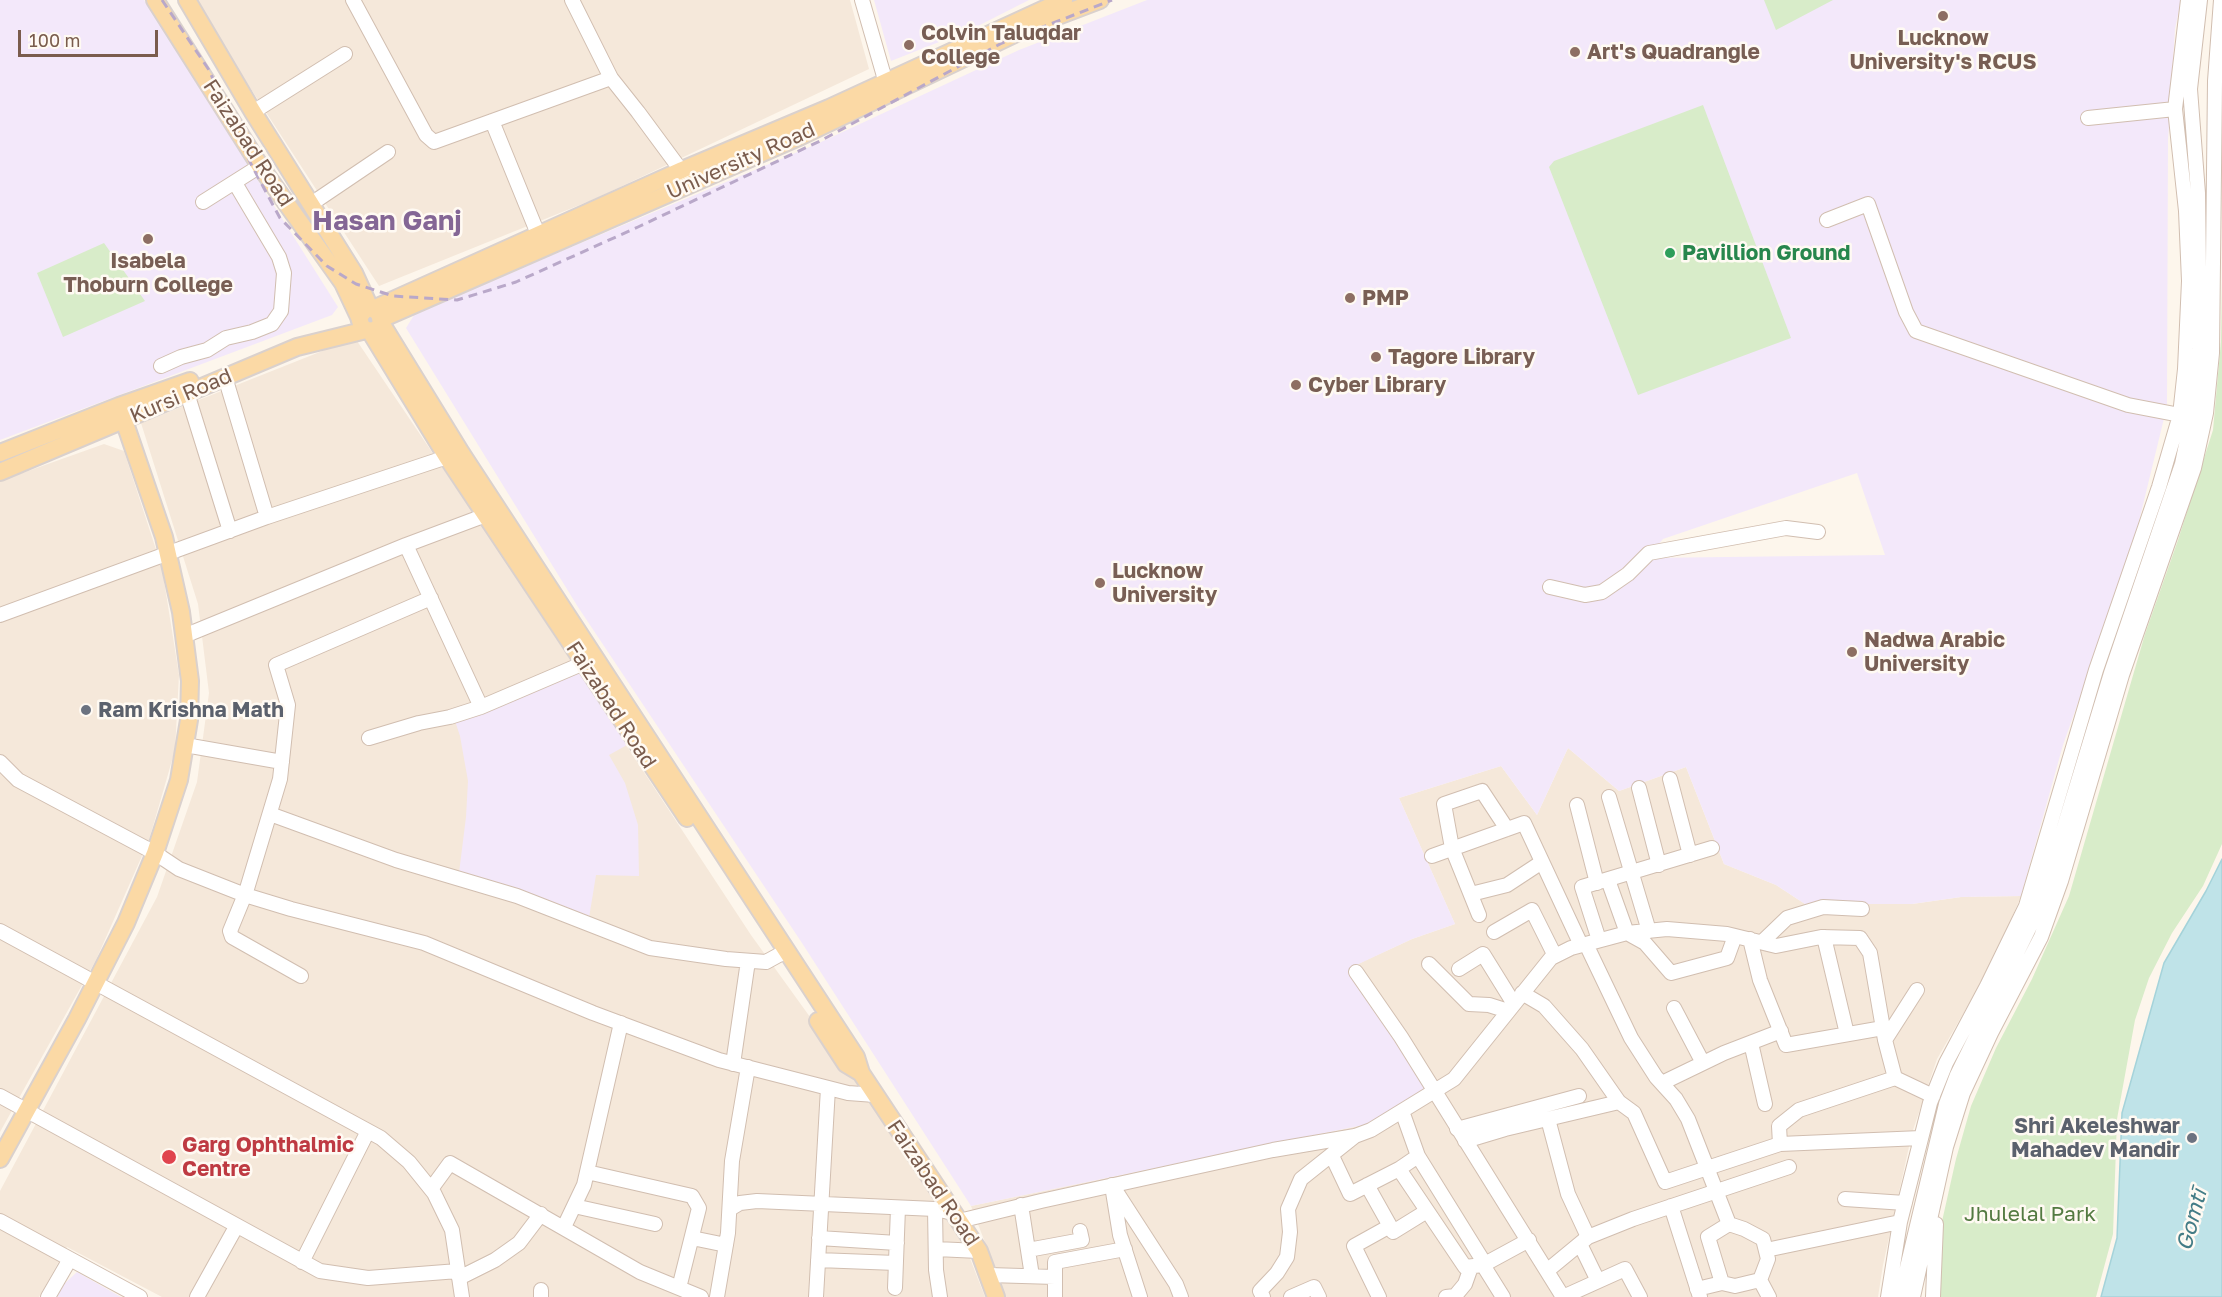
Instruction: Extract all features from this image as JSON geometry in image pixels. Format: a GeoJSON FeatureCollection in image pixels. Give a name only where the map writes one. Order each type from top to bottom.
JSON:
{"type":"FeatureCollection","features":[{"type":"Feature","properties":{"kind":"main road","name":"Faizabad Road"},"geometry":{"type":"LineString","coordinates":[[155,0],[260,166],[370,320],[454,455],[781,954],[856,1058],[861,1073],[875,1095],[979,1251],[996,1297]]}},
{"type":"Feature","properties":{"kind":"main road","name":"Faizabad Road"},"geometry":{"type":"LineString","coordinates":[[187,0],[253,112],[354,273],[370,320]]}},
{"type":"Feature","properties":{"kind":"main road","name":"University Road"},"geometry":{"type":"LineString","coordinates":[[887,88],[1064,0]]}},
{"type":"Feature","properties":{"kind":"main road","name":"University Road"},"geometry":{"type":"LineString","coordinates":[[370,320],[887,88],[1029,27],[1100,0]]}},
{"type":"Feature","properties":{"kind":"main road","name":"University Road"},"geometry":{"type":"LineString","coordinates":[[370,320],[538,234],[686,177]]}},
{"type":"Feature","properties":{"kind":"main road","name":"Kursi Road"},"geometry":{"type":"LineString","coordinates":[[0,453],[187,393],[297,347],[370,320]]}},
{"type":"Feature","properties":{"kind":"main road","name":"Kursi Road"},"geometry":{"type":"LineString","coordinates":[[0,472],[122,413],[370,320]]}},
{"type":"Feature","properties":{"kind":"main road"},"geometry":{"type":"LineString","coordinates":[[0,1159],[126,923],[155,853],[179,780],[185,745],[189,720],[190,681],[184,636],[164,537],[122,413]]}},
{"type":"Feature","properties":{"kind":"street"},"geometry":{"type":"LineString","coordinates":[[353,0],[426,135],[434,142],[611,78]]}},
{"type":"Feature","properties":{"kind":"street"},"geometry":{"type":"LineString","coordinates":[[572,0],[611,78],[686,177]]}},
{"type":"Feature","properties":{"kind":"street"},"geometry":{"type":"LineString","coordinates":[[862,0],[887,88]]}},
{"type":"Feature","properties":{"kind":"street"},"geometry":{"type":"LineString","coordinates":[[1888,1297],[1900,1222],[1934,1095],[1946,1063],[1988,986],[2026,906],[2096,670],[2159,487],[2180,415],[2185,369],[2189,281],[2186,211],[2175,109],[2188,0]]}},
{"type":"Feature","properties":{"kind":"street"},"geometry":{"type":"LineString","coordinates":[[1900,1297],[1946,1104],[2040,906],[2118,651],[2182,464],[2191,421],[2200,349],[2199,205],[2190,89],[2200,0]]}},
{"type":"Feature","properties":{"kind":"street"},"geometry":{"type":"LineString","coordinates":[[1913,1297],[1946,1147],[1963,1093],[2041,937],[2061,881],[2122,675],[2194,468],[2206,413],[2212,353],[2215,81],[2221,0]]}},
{"type":"Feature","properties":{"kind":"street"},"geometry":{"type":"LineString","coordinates":[[253,112],[345,54]]}},
{"type":"Feature","properties":{"kind":"street"},"geometry":{"type":"LineString","coordinates":[[2088,118],[2175,109]]}},
{"type":"Feature","properties":{"kind":"street"},"geometry":{"type":"LineString","coordinates":[[492,121],[538,234]]}},
{"type":"Feature","properties":{"kind":"street"},"geometry":{"type":"LineString","coordinates":[[311,204],[388,152]]}},
{"type":"Feature","properties":{"kind":"street"},"geometry":{"type":"LineString","coordinates":[[203,202],[260,166]]}},
{"type":"Feature","properties":{"kind":"street"},"geometry":{"type":"LineString","coordinates":[[161,366],[181,357],[207,350],[226,338],[252,332],[272,324],[281,311],[284,273],[279,257],[236,183]]}},
{"type":"Feature","properties":{"kind":"street"},"geometry":{"type":"LineString","coordinates":[[1827,220],[1868,204],[1906,312],[1916,331],[2128,405],[2180,415]]}},
{"type":"Feature","properties":{"kind":"street"},"geometry":{"type":"LineString","coordinates":[[225,377],[267,517]]}},
{"type":"Feature","properties":{"kind":"street"},"geometry":{"type":"LineString","coordinates":[[187,393],[230,531]]}},
{"type":"Feature","properties":{"kind":"street"},"geometry":{"type":"LineString","coordinates":[[0,615],[267,517],[454,455]]}},
{"type":"Feature","properties":{"kind":"street"},"geometry":{"type":"LineString","coordinates":[[184,636],[406,545],[493,513]]}},
{"type":"Feature","properties":{"kind":"street"},"geometry":{"type":"LineString","coordinates":[[1550,587],[1585,595],[1602,592],[1628,574],[1649,553],[1786,528],[1818,532]]}},
{"type":"Feature","properties":{"kind":"street"},"geometry":{"type":"LineString","coordinates":[[406,545],[481,707]]}},
{"type":"Feature","properties":{"kind":"street"},"geometry":{"type":"LineString","coordinates":[[302,976],[232,937],[230,931],[245,895],[280,779],[288,705],[276,665],[431,598]]}},
{"type":"Feature","properties":{"kind":"street"},"geometry":{"type":"LineString","coordinates":[[369,738],[481,707],[589,659]]}},
{"type":"Feature","properties":{"kind":"street"},"geometry":{"type":"LineString","coordinates":[[185,745],[282,762]]}},
{"type":"Feature","properties":{"kind":"street"},"geometry":{"type":"LineString","coordinates":[[0,762],[18,780],[155,853],[179,869],[245,895],[424,943],[621,1023],[733,1064],[848,1093],[875,1095]]}},
{"type":"Feature","properties":{"kind":"street"},"geometry":{"type":"LineString","coordinates":[[1670,779],[1690,855]]}},
{"type":"Feature","properties":{"kind":"street"},"geometry":{"type":"LineString","coordinates":[[1639,788],[1659,865]]}},
{"type":"Feature","properties":{"kind":"street"},"geometry":{"type":"LineString","coordinates":[[1479,915],[1452,849],[1444,804],[1482,791],[1507,829]]}},
{"type":"Feature","properties":{"kind":"street"},"geometry":{"type":"LineString","coordinates":[[1609,797],[1649,931]]}},
{"type":"Feature","properties":{"kind":"street"},"geometry":{"type":"LineString","coordinates":[[1577,805],[1603,881],[1627,933],[1645,943],[1671,973],[1727,958],[1735,936]]}},
{"type":"Feature","properties":{"kind":"street"},"geometry":{"type":"LineString","coordinates":[[270,814],[396,860],[518,896],[650,948],[766,962],[781,954]]}},
{"type":"Feature","properties":{"kind":"street"},"geometry":{"type":"LineString","coordinates":[[1432,856],[1524,823],[1542,862],[1589,943],[1631,1038],[1688,1119],[1729,1224]]}},
{"type":"Feature","properties":{"kind":"street"},"geometry":{"type":"LineString","coordinates":[[1589,943],[1582,887],[1632,874],[1712,848]]}},
{"type":"Feature","properties":{"kind":"street"},"geometry":{"type":"LineString","coordinates":[[1470,894],[1507,885],[1542,862]]}},
{"type":"Feature","properties":{"kind":"street"},"geometry":{"type":"LineString","coordinates":[[1756,941],[1787,918],[1823,908],[1862,909]]}},
{"type":"Feature","properties":{"kind":"street"},"geometry":{"type":"LineString","coordinates":[[1494,932],[1532,910],[1555,956]]}},
{"type":"Feature","properties":{"kind":"street"},"geometry":{"type":"LineString","coordinates":[[730,1209],[740,1203],[757,1201],[935,1209],[956,1217],[1283,1148],[1355,1136],[1371,1130],[1454,1079],[1551,958],[1589,943],[1627,933],[1667,929],[1735,936],[1776,946],[1824,937],[1860,938],[1870,953],[1884,1034],[1895,1078]]}},
{"type":"Feature","properties":{"kind":"street"},"geometry":{"type":"LineString","coordinates":[[0,931],[381,1138],[409,1162],[431,1189],[452,1230],[462,1297]]}},
{"type":"Feature","properties":{"kind":"street"},"geometry":{"type":"LineString","coordinates":[[1824,937],[1847,1034]]}},
{"type":"Feature","properties":{"kind":"street"},"geometry":{"type":"LineString","coordinates":[[1756,941],[1760,980],[1786,1045],[1847,1034],[1884,1034]]}},
{"type":"Feature","properties":{"kind":"street"},"geometry":{"type":"LineString","coordinates":[[1459,969],[1483,954],[1515,1002]]}},
{"type":"Feature","properties":{"kind":"street"},"geometry":{"type":"LineString","coordinates":[[733,1064],[747,961]]}},
{"type":"Feature","properties":{"kind":"street"},"geometry":{"type":"LineString","coordinates":[[1429,964],[1469,1004],[1489,1005],[1515,1002],[1544,1006],[1582,1049],[1619,1102],[1634,1113],[1665,1182],[1780,1144],[1921,1138]]}},
{"type":"Feature","properties":{"kind":"street"},"geometry":{"type":"LineString","coordinates":[[1356,972],[1401,1037],[1563,1297],[1625,1269],[1640,1297]]}},
{"type":"Feature","properties":{"kind":"street"},"geometry":{"type":"LineString","coordinates":[[1884,1034],[1917,990]]}},
{"type":"Feature","properties":{"kind":"street"},"geometry":{"type":"LineString","coordinates":[[1674,1008],[1703,1063]]}},
{"type":"Feature","properties":{"kind":"street"},"geometry":{"type":"LineString","coordinates":[[564,1227],[584,1185],[621,1023]]}},
{"type":"Feature","properties":{"kind":"street"},"geometry":{"type":"LineString","coordinates":[[1662,1083],[1703,1063],[1781,1031]]}},
{"type":"Feature","properties":{"kind":"street"},"geometry":{"type":"LineString","coordinates":[[1751,1043],[1766,1104]]}},
{"type":"Feature","properties":{"kind":"street"},"geometry":{"type":"LineString","coordinates":[[717,1297],[730,1209],[732,1161],[748,1067]]}},
{"type":"Feature","properties":{"kind":"street"},"geometry":{"type":"LineString","coordinates":[[1780,1144],[1779,1126],[1798,1110],[1895,1078],[1934,1095]]}},
{"type":"Feature","properties":{"kind":"street"},"geometry":{"type":"LineString","coordinates":[[816,1297],[828,1088]]}},
{"type":"Feature","properties":{"kind":"street"},"geometry":{"type":"LineString","coordinates":[[0,1096],[320,1271],[368,1278],[459,1275],[495,1260],[519,1243],[541,1214]]}},
{"type":"Feature","properties":{"kind":"street"},"geometry":{"type":"LineString","coordinates":[[1457,1129],[1579,1096]]}},
{"type":"Feature","properties":{"kind":"street"},"geometry":{"type":"LineString","coordinates":[[1465,1141],[1619,1102]]}},
{"type":"Feature","properties":{"kind":"street"},"geometry":{"type":"LineString","coordinates":[[1402,1111],[1418,1156],[1480,1265],[1503,1297]]}},
{"type":"Feature","properties":{"kind":"street"},"geometry":{"type":"LineString","coordinates":[[1548,1119],[1568,1194],[1598,1281]]}},
{"type":"Feature","properties":{"kind":"street"},"geometry":{"type":"LineString","coordinates":[[302,1262],[368,1131]]}},
{"type":"Feature","properties":{"kind":"street"},"geometry":{"type":"LineString","coordinates":[[1263,1297],[1260,1291],[1278,1273],[1287,1257],[1290,1232],[1288,1209],[1301,1179],[1355,1136]]}},
{"type":"Feature","properties":{"kind":"street"},"geometry":{"type":"LineString","coordinates":[[1332,1156],[1350,1194],[1399,1169],[1418,1156]]}},
{"type":"Feature","properties":{"kind":"street"},"geometry":{"type":"LineString","coordinates":[[431,1189],[450,1163],[640,1272],[701,1297]]}},
{"type":"Feature","properties":{"kind":"street"},"geometry":{"type":"LineString","coordinates":[[1548,1270],[1584,1240],[1671,1206],[1790,1167]]}},
{"type":"Feature","properties":{"kind":"street"},"geometry":{"type":"LineString","coordinates":[[1399,1169],[1466,1267],[1480,1265],[1529,1240]]}},
{"type":"Feature","properties":{"kind":"street"},"geometry":{"type":"LineString","coordinates":[[587,1172],[692,1196],[699,1208],[679,1288]]}},
{"type":"Feature","properties":{"kind":"street"},"geometry":{"type":"LineString","coordinates":[[1112,1185],[1120,1235],[1140,1297]]}},
{"type":"Feature","properties":{"kind":"street"},"geometry":{"type":"LineString","coordinates":[[1112,1185],[1176,1284],[1181,1297]]}},
{"type":"Feature","properties":{"kind":"street"},"geometry":{"type":"LineString","coordinates":[[1367,1185],[1393,1232],[1427,1211]]}},
{"type":"Feature","properties":{"kind":"street"},"geometry":{"type":"LineString","coordinates":[[1933,1297],[1936,1192]]}},
{"type":"Feature","properties":{"kind":"street"},"geometry":{"type":"LineString","coordinates":[[1845,1199],[1905,1203]]}},
{"type":"Feature","properties":{"kind":"street"},"geometry":{"type":"LineString","coordinates":[[1021,1205],[1032,1276]]}},
{"type":"Feature","properties":{"kind":"street"},"geometry":{"type":"LineString","coordinates":[[574,1206],[655,1224]]}},
{"type":"Feature","properties":{"kind":"street"},"geometry":{"type":"LineString","coordinates":[[1671,1206],[1700,1294],[1722,1283],[1735,1286],[1760,1280]]}},
{"type":"Feature","properties":{"kind":"street"},"geometry":{"type":"LineString","coordinates":[[895,1288],[898,1208]]}},
{"type":"Feature","properties":{"kind":"street"},"geometry":{"type":"LineString","coordinates":[[935,1209],[940,1297]]}},
{"type":"Feature","properties":{"kind":"street"},"geometry":{"type":"LineString","coordinates":[[0,1221],[140,1297]]}},
{"type":"Feature","properties":{"kind":"street"},"geometry":{"type":"LineString","coordinates":[[1766,1250],[1900,1222]]}},
{"type":"Feature","properties":{"kind":"street"},"geometry":{"type":"LineString","coordinates":[[1722,1283],[1708,1237],[1729,1224],[1744,1228],[1763,1239],[1768,1259],[1760,1280],[1769,1297]]}},
{"type":"Feature","properties":{"kind":"street"},"geometry":{"type":"LineString","coordinates":[[1389,1297],[1388,1294],[1381,1297],[1354,1246],[1390,1226]]}},
{"type":"Feature","properties":{"kind":"street"},"geometry":{"type":"LineString","coordinates":[[197,1297],[236,1227]]}},
{"type":"Feature","properties":{"kind":"street"},"geometry":{"type":"LineString","coordinates":[[1028,1250],[1081,1236],[1086,1256]]}},
{"type":"Feature","properties":{"kind":"street"},"geometry":{"type":"LineString","coordinates":[[692,1238],[726,1245]]}},
{"type":"Feature","properties":{"kind":"street"},"geometry":{"type":"LineString","coordinates":[[819,1238],[897,1243]]}},
{"type":"Feature","properties":{"kind":"street"},"geometry":{"type":"LineString","coordinates":[[936,1249],[979,1251]]}},
{"type":"Feature","properties":{"kind":"street"},"geometry":{"type":"LineString","coordinates":[[1055,1297],[1055,1262],[1125,1249]]}},
{"type":"Feature","properties":{"kind":"street"},"geometry":{"type":"LineString","coordinates":[[48,1297],[70,1259]]}},
{"type":"Feature","properties":{"kind":"street"},"geometry":{"type":"LineString","coordinates":[[818,1260],[896,1263]]}},
{"type":"Feature","properties":{"kind":"street"},"geometry":{"type":"LineString","coordinates":[[1446,1297],[1455,1296],[1480,1265]]}},
{"type":"Feature","properties":{"kind":"street"},"geometry":{"type":"LineString","coordinates":[[989,1275],[1055,1277]]}},
{"type":"Feature","properties":{"kind":"street"},"geometry":{"type":"LineString","coordinates":[[1291,1297],[1314,1287],[1319,1297]]}},
{"type":"Feature","properties":{"kind":"shaded area","name":"Isabela Thoburn College"},"geometry":{"type":"Polygon","coordinates":[[[0,0],[144,0],[338,307],[332,315],[0,440],[0,0]]]}},
{"type":"Feature","properties":{"kind":"shaded area"},"geometry":{"type":"Polygon","coordinates":[[[193,0],[850,0],[869,69],[597,198],[379,286],[193,0]]]}},
{"type":"Feature","properties":{"kind":"shaded area","name":"Colvin Taluqdar College"},"geometry":{"type":"Polygon","coordinates":[[[874,0],[1029,0],[972,29],[891,61],[874,0]]]}},
{"type":"Feature","properties":{"kind":"shaded area","name":"Lucknow University"},"geometry":{"type":"Polygon","coordinates":[[[1147,0],[2181,0],[2175,29],[2168,140],[2167,406],[2132,550],[2063,745],[2021,896],[1961,897],[1912,904],[1805,904],[1776,885],[1724,864],[1686,767],[1619,791],[1568,748],[1537,815],[1501,766],[1399,798],[1455,924],[1412,939],[1350,968],[1428,1088],[1373,1123],[971,1206],[802,943],[578,607],[406,328],[416,312],[819,143],[1019,50],[1147,0]],[[1857,473],[1663,539],[1647,558],[1885,555],[1857,473]]]}},
{"type":"Feature","properties":{"kind":"shaded area"},"geometry":{"type":"Polygon","coordinates":[[[355,338],[490,538],[751,935],[874,1106],[964,1243],[985,1297],[162,1297],[67,1247],[39,1297],[0,1297],[0,1191],[157,897],[197,782],[209,693],[198,604],[141,423],[355,338]]]}},
{"type":"Feature","properties":{"kind":"shaded area"},"geometry":{"type":"Polygon","coordinates":[[[104,444],[124,451],[162,568],[179,675],[175,750],[149,840],[96,960],[0,1132],[0,481],[104,444]]]}},
{"type":"Feature","properties":{"kind":"shaded area"},"geometry":{"type":"Polygon","coordinates":[[[580,668],[627,745],[609,755],[625,783],[638,825],[639,876],[596,875],[589,918],[459,873],[468,781],[455,721],[580,668]]]}},
{"type":"Feature","properties":{"kind":"shaded area"},"geometry":{"type":"Polygon","coordinates":[[[1568,748],[1619,791],[1686,767],[1724,864],[1776,885],[1805,904],[1912,904],[1961,897],[2021,896],[1993,962],[1937,1059],[1912,1133],[1878,1297],[1006,1297],[971,1206],[1373,1123],[1428,1088],[1349,968],[1412,939],[1455,924],[1399,798],[1501,766],[1537,815],[1568,748]]]}},
{"type":"Feature","properties":{"kind":"shaded area"},"geometry":{"type":"Polygon","coordinates":[[[77,1272],[121,1297],[57,1297],[63,1285],[77,1272]]]}},
{"type":"Feature","properties":{"kind":"green space"},"geometry":{"type":"Polygon","coordinates":[[[1764,0],[1833,0],[1776,30],[1764,0]]]}},
{"type":"Feature","properties":{"kind":"green space","name":"Pavillion Ground"},"geometry":{"type":"Polygon","coordinates":[[[1703,105],[1791,338],[1638,395],[1549,167],[1554,161],[1703,105]]]}},
{"type":"Feature","properties":{"kind":"green space"},"geometry":{"type":"Polygon","coordinates":[[[104,243],[145,301],[63,337],[37,273],[104,243]]]}},
{"type":"Feature","properties":{"kind":"green space","name":"Jhulelal Park"},"geometry":{"type":"Polygon","coordinates":[[[2222,281],[2222,844],[2203,886],[2172,933],[2149,978],[2135,1020],[2117,1119],[2113,1234],[2096,1297],[1925,1297],[1956,1159],[1971,1106],[1996,1048],[2032,979],[2069,896],[2145,634],[2213,430],[2221,341],[2222,281]]]}},
{"type":"Feature","properties":{"kind":"water","name":"Gomtī"},"geometry":{"type":"Polygon","coordinates":[[[2222,859],[2222,1297],[2101,1297],[2117,1238],[2122,1113],[2164,963],[2222,859]]]}},
{"type":"Feature","properties":{"kind":"railway"},"geometry":{"type":"LineString","coordinates":[[162,0],[209,70],[251,164],[280,218],[327,266],[356,284],[393,296],[457,300],[516,282],[638,227],[820,141],[1002,43],[1112,0]]}},
{"type":"Feature","properties":{"kind":"place","name":"Lucknow University's RCUS"},"geometry":{"type":"Point","coordinates":[1943,16]}},
{"type":"Feature","properties":{"kind":"place","name":"Colvin Taluqdar College"},"geometry":{"type":"Point","coordinates":[909,45]}},
{"type":"Feature","properties":{"kind":"place","name":"Art's Quadrangle"},"geometry":{"type":"Point","coordinates":[1575,52]}},
{"type":"Feature","properties":{"kind":"place","name":"Isabela Thoburn College"},"geometry":{"type":"Point","coordinates":[148,239]}},
{"type":"Feature","properties":{"kind":"place","name":"Pavillion Ground"},"geometry":{"type":"Point","coordinates":[1670,253]}},
{"type":"Feature","properties":{"kind":"place","name":"PMP"},"geometry":{"type":"Point","coordinates":[1350,298]}},
{"type":"Feature","properties":{"kind":"place","name":"Tagore Library"},"geometry":{"type":"Point","coordinates":[1376,357]}},
{"type":"Feature","properties":{"kind":"place","name":"Cyber Library"},"geometry":{"type":"Point","coordinates":[1296,385]}},
{"type":"Feature","properties":{"kind":"place","name":"Lucknow University"},"geometry":{"type":"Point","coordinates":[1100,583]}},
{"type":"Feature","properties":{"kind":"place","name":"Nadwa Arabic University"},"geometry":{"type":"Point","coordinates":[1852,652]}},
{"type":"Feature","properties":{"kind":"place","name":"Ram Krishna Math"},"geometry":{"type":"Point","coordinates":[86,710]}},
{"type":"Feature","properties":{"kind":"place","name":"Shri Akeleshwar Mahadev Mandir"},"geometry":{"type":"Point","coordinates":[2192,1138]}},
{"type":"Feature","properties":{"kind":"place","name":"Garg Ophthalmic Centre"},"geometry":{"type":"Point","coordinates":[169,1157]}},
{"type":"Feature","properties":{"kind":"district","name":"Hasan Ganj"},"geometry":{"type":"Point","coordinates":[387,221]}}]}
